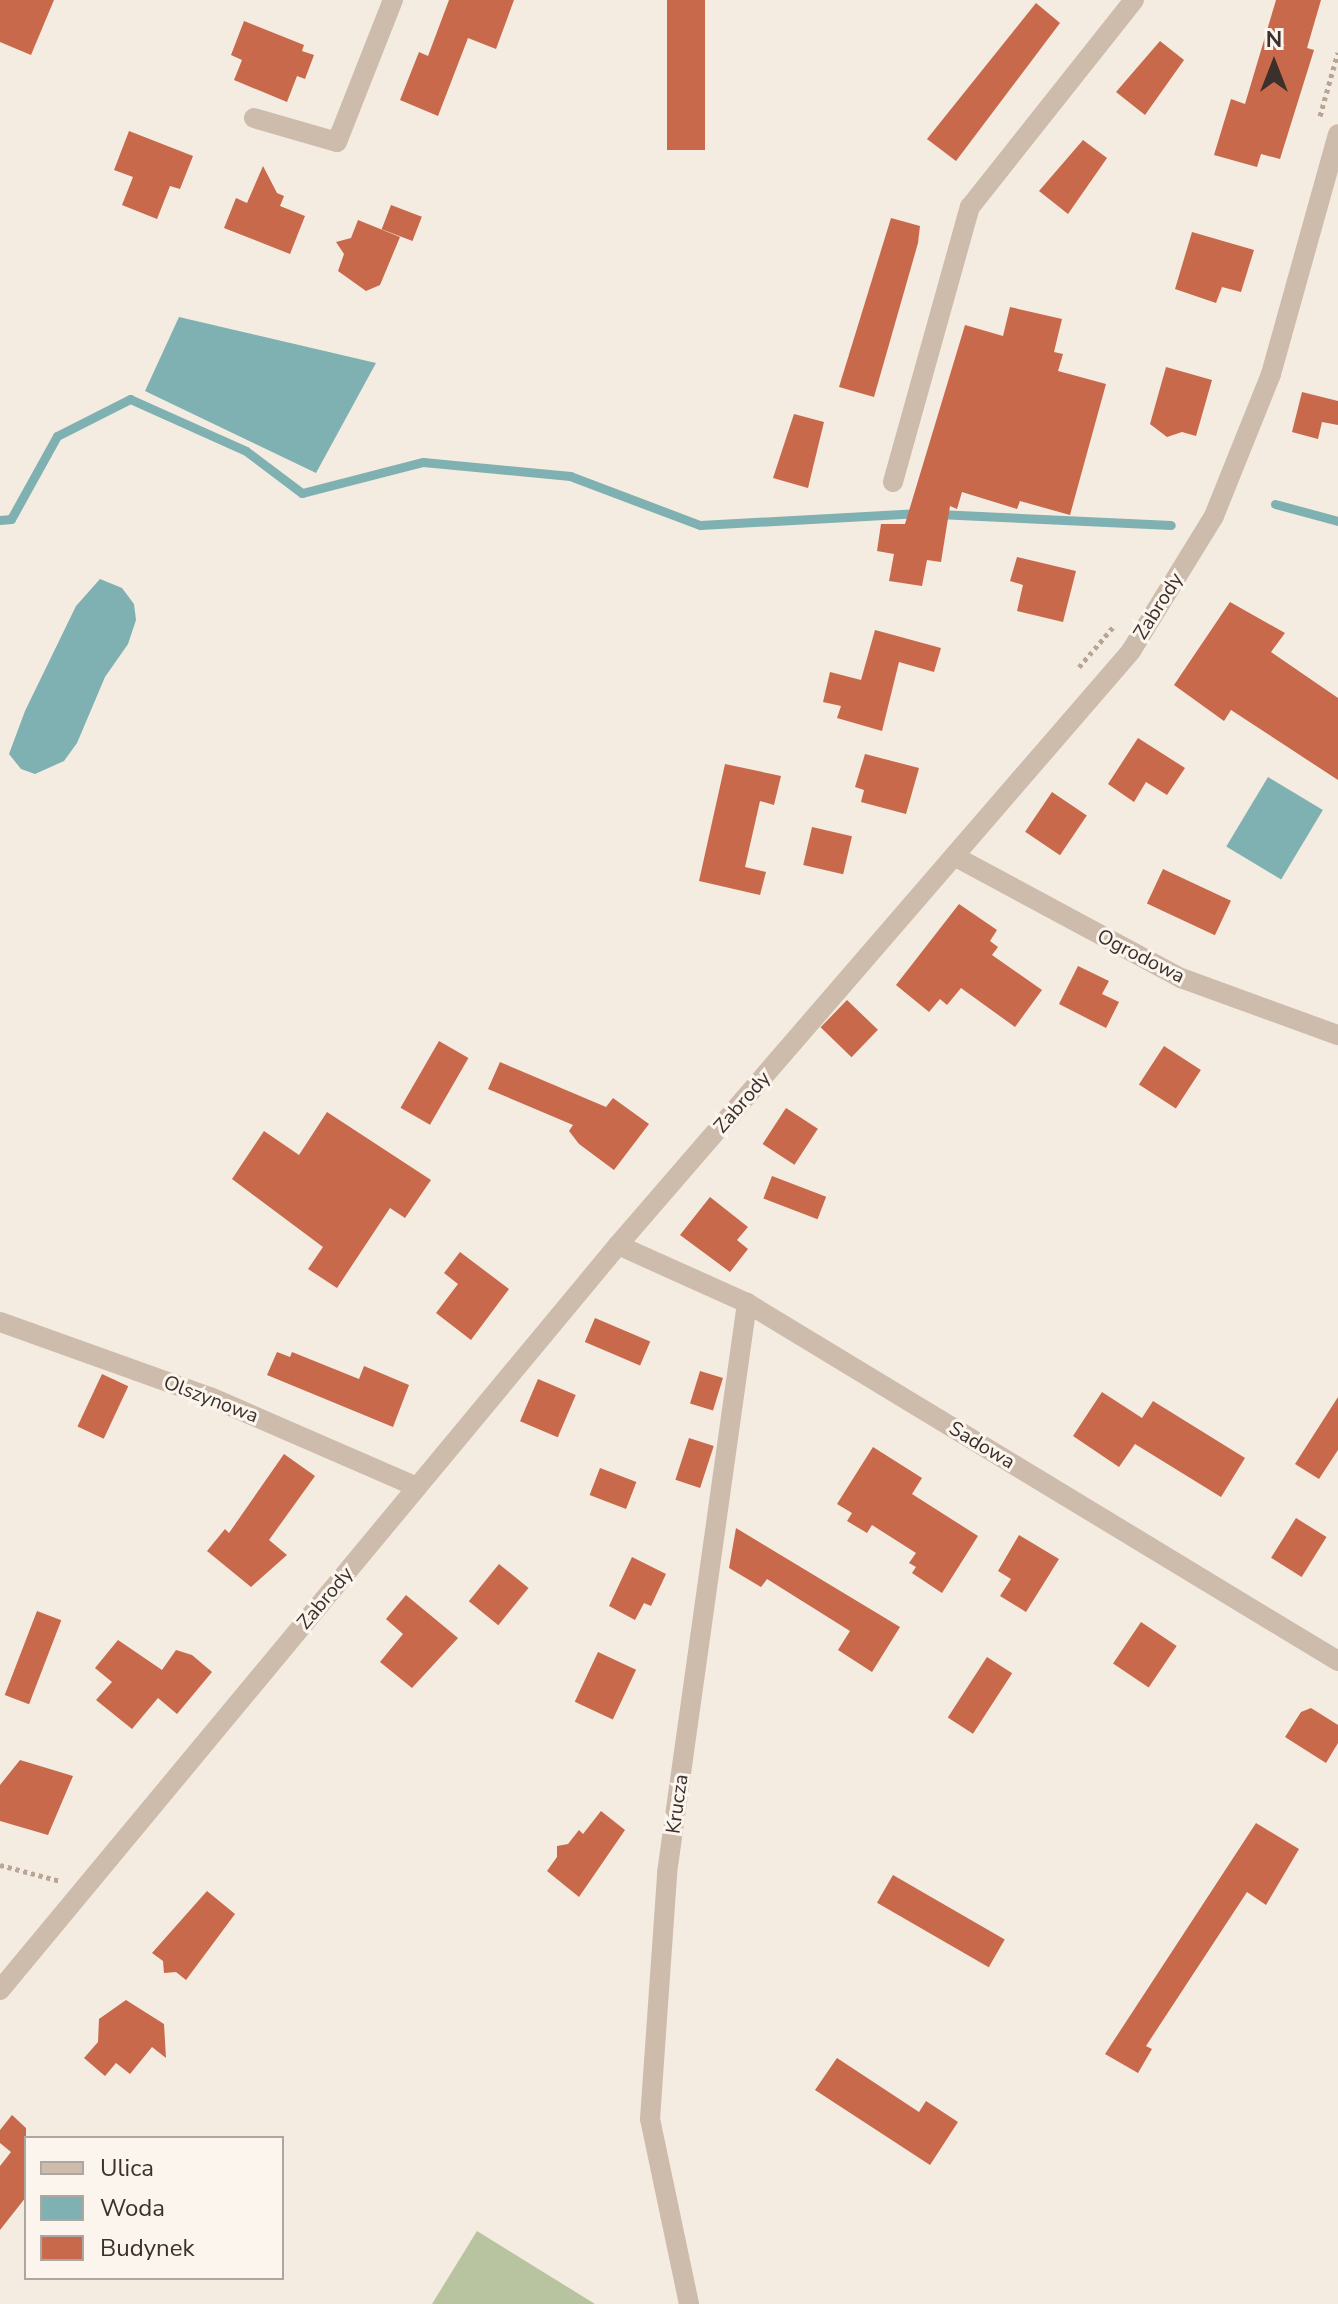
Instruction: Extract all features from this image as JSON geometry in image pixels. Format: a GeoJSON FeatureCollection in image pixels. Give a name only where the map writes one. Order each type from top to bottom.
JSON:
{"type":"FeatureCollection","features":[{"type":"Feature","properties":{"kind":"street"},"geometry":{"type":"LineString","coordinates":[[254,118],[337,142],[393,0]]}},
{"type":"Feature","properties":{"kind":"street"},"geometry":{"type":"LineString","coordinates":[[893,482],[970,207],[1134,0]]}},
{"type":"Feature","properties":{"kind":"street","name":"Zabrody"},"geometry":{"type":"LineString","coordinates":[[0,1990],[618,1245],[1131,651],[1214,516],[1271,374],[1338,134]]}},
{"type":"Feature","properties":{"kind":"street","name":"Ogrodowa"},"geometry":{"type":"LineString","coordinates":[[954,856],[1181,978],[1338,1035]]}},
{"type":"Feature","properties":{"kind":"street","name":"Sadowa"},"geometry":{"type":"LineString","coordinates":[[618,1245],[747,1303],[1338,1661]]}},
{"type":"Feature","properties":{"kind":"street","name":"Krucza"},"geometry":{"type":"LineString","coordinates":[[689,2304],[650,2119],[667,1873],[747,1303]]}},
{"type":"Feature","properties":{"kind":"street","name":"Olszynowa"},"geometry":{"type":"LineString","coordinates":[[0,1322],[210,1397],[417,1487]]}},
{"type":"Feature","properties":{"kind":"path"},"geometry":{"type":"LineString","coordinates":[[1318,125],[1338,52]]}},
{"type":"Feature","properties":{"kind":"path"},"geometry":{"type":"LineString","coordinates":[[1076,671],[1119,620]]}},
{"type":"Feature","properties":{"kind":"path"},"geometry":{"type":"LineString","coordinates":[[0,1865],[85,1887]]}},
{"type":"Feature","properties":{"kind":"green space"},"geometry":{"type":"Polygon","coordinates":[[[477,2231],[595,2304],[432,2304],[477,2231]]]}},
{"type":"Feature","properties":{"kind":"water"},"geometry":{"type":"Polygon","coordinates":[[[179,317],[376,363],[316,473],[145,391],[179,317]]]}},
{"type":"Feature","properties":{"kind":"water"},"geometry":{"type":"Polygon","coordinates":[[[100,579],[122,588],[134,604],[136,620],[128,644],[105,677],[77,743],[64,761],[35,774],[21,769],[9,754],[25,711],[76,606],[100,579]]]}},
{"type":"Feature","properties":{"kind":"water"},"geometry":{"type":"Polygon","coordinates":[[[1268,777],[1323,810],[1281,879],[1226,846],[1268,777]]]}},
{"type":"Feature","properties":{"kind":"building"},"geometry":{"type":"Polygon","coordinates":[[[0,0],[54,0],[31,55],[0,42],[0,0]]]}},
{"type":"Feature","properties":{"kind":"building"},"geometry":{"type":"Polygon","coordinates":[[[449,0],[514,0],[496,49],[468,38],[438,116],[400,100],[419,52],[428,56],[449,0]]]}},
{"type":"Feature","properties":{"kind":"building"},"geometry":{"type":"Polygon","coordinates":[[[667,0],[705,0],[705,150],[667,150],[667,0]]]}},
{"type":"Feature","properties":{"kind":"building"},"geometry":{"type":"Polygon","coordinates":[[[1276,0],[1321,0],[1307,48],[1314,50],[1280,159],[1261,154],[1257,167],[1214,155],[1231,99],[1245,104],[1276,0]]]}},
{"type":"Feature","properties":{"kind":"building"},"geometry":{"type":"Polygon","coordinates":[[[1036,3],[1060,23],[956,161],[927,139],[1036,3]]]}},
{"type":"Feature","properties":{"kind":"building"},"geometry":{"type":"Polygon","coordinates":[[[244,21],[304,45],[302,51],[314,55],[305,79],[297,76],[287,102],[234,80],[242,60],[231,55],[244,21]]]}},
{"type":"Feature","properties":{"kind":"building"},"geometry":{"type":"Polygon","coordinates":[[[1160,41],[1184,60],[1145,115],[1116,92],[1160,41]]]}},
{"type":"Feature","properties":{"kind":"building"},"geometry":{"type":"Polygon","coordinates":[[[129,131],[193,156],[180,189],[170,186],[157,219],[122,205],[133,177],[114,170],[129,131]]]}},
{"type":"Feature","properties":{"kind":"building"},"geometry":{"type":"Polygon","coordinates":[[[1083,140],[1107,158],[1068,214],[1039,191],[1083,140]]]}},
{"type":"Feature","properties":{"kind":"building"},"geometry":{"type":"Polygon","coordinates":[[[263,166],[277,193],[284,196],[280,206],[305,216],[290,254],[224,228],[236,198],[247,203],[263,166]]]}},
{"type":"Feature","properties":{"kind":"building"},"geometry":{"type":"Polygon","coordinates":[[[391,205],[422,217],[412,241],[382,229],[391,205]]]}},
{"type":"Feature","properties":{"kind":"building"},"geometry":{"type":"Polygon","coordinates":[[[891,218],[920,226],[918,243],[874,397],[839,387],[891,218]]]}},
{"type":"Feature","properties":{"kind":"building"},"geometry":{"type":"Polygon","coordinates":[[[358,220],[400,237],[380,285],[366,291],[338,271],[344,254],[336,242],[351,238],[358,220]]]}},
{"type":"Feature","properties":{"kind":"building"},"geometry":{"type":"Polygon","coordinates":[[[1192,232],[1254,250],[1241,292],[1222,287],[1216,303],[1175,289],[1192,232]]]}},
{"type":"Feature","properties":{"kind":"building"},"geometry":{"type":"Polygon","coordinates":[[[1010,307],[1062,319],[1054,352],[1063,354],[1058,371],[1106,384],[1070,515],[1020,501],[1017,509],[962,492],[957,509],[950,506],[941,562],[927,560],[922,586],[889,581],[894,554],[877,551],[881,524],[905,524],[965,325],[1003,336],[1010,307]]]}},
{"type":"Feature","properties":{"kind":"building"},"geometry":{"type":"Polygon","coordinates":[[[1166,367],[1212,380],[1196,436],[1182,432],[1167,437],[1150,424],[1166,367]]]}},
{"type":"Feature","properties":{"kind":"building"},"geometry":{"type":"Polygon","coordinates":[[[1302,392],[1338,401],[1338,425],[1322,422],[1318,439],[1292,432],[1302,392]]]}},
{"type":"Feature","properties":{"kind":"building"},"geometry":{"type":"Polygon","coordinates":[[[794,414],[824,422],[808,488],[773,478],[794,414]]]}},
{"type":"Feature","properties":{"kind":"building"},"geometry":{"type":"Polygon","coordinates":[[[1017,557],[1076,571],[1063,622],[1017,611],[1023,585],[1010,581],[1017,557]]]}},
{"type":"Feature","properties":{"kind":"building"},"geometry":{"type":"Polygon","coordinates":[[[1230,602],[1285,633],[1271,652],[1338,698],[1338,780],[1231,710],[1224,721],[1174,685],[1230,602]]]}},
{"type":"Feature","properties":{"kind":"building"},"geometry":{"type":"Polygon","coordinates":[[[875,630],[941,648],[934,672],[899,662],[882,731],[837,718],[841,706],[823,702],[830,672],[861,680],[875,630]]]}},
{"type":"Feature","properties":{"kind":"building"},"geometry":{"type":"Polygon","coordinates":[[[1138,738],[1185,768],[1167,795],[1146,782],[1134,802],[1108,784],[1138,738]]]}},
{"type":"Feature","properties":{"kind":"building"},"geometry":{"type":"Polygon","coordinates":[[[865,754],[919,768],[906,814],[861,802],[864,790],[855,787],[865,754]]]}},
{"type":"Feature","properties":{"kind":"building"},"geometry":{"type":"Polygon","coordinates":[[[725,764],[781,776],[774,805],[760,801],[745,867],[766,872],[760,895],[699,881],[725,764]]]}},
{"type":"Feature","properties":{"kind":"building"},"geometry":{"type":"Polygon","coordinates":[[[1052,792],[1087,815],[1060,855],[1025,832],[1052,792]]]}},
{"type":"Feature","properties":{"kind":"building"},"geometry":{"type":"Polygon","coordinates":[[[812,827],[852,836],[843,874],[803,865],[812,827]]]}},
{"type":"Feature","properties":{"kind":"building"},"geometry":{"type":"Polygon","coordinates":[[[1163,869],[1231,901],[1215,935],[1147,903],[1163,869]]]}},
{"type":"Feature","properties":{"kind":"building"},"geometry":{"type":"Polygon","coordinates":[[[959,904],[997,930],[990,941],[998,947],[992,955],[1042,990],[1015,1027],[961,988],[947,1005],[940,999],[929,1012],[896,985],[959,904]]]}},
{"type":"Feature","properties":{"kind":"building"},"geometry":{"type":"Polygon","coordinates":[[[1078,966],[1109,981],[1102,994],[1119,1002],[1106,1028],[1059,1004],[1078,966]]]}},
{"type":"Feature","properties":{"kind":"building"},"geometry":{"type":"Polygon","coordinates":[[[847,1000],[878,1030],[852,1057],[821,1027],[847,1000]]]}},
{"type":"Feature","properties":{"kind":"building"},"geometry":{"type":"Polygon","coordinates":[[[439,1041],[468,1058],[430,1125],[400,1108],[439,1041]]]}},
{"type":"Feature","properties":{"kind":"building"},"geometry":{"type":"Polygon","coordinates":[[[1164,1046],[1201,1070],[1176,1109],[1139,1085],[1164,1046]]]}},
{"type":"Feature","properties":{"kind":"building"},"geometry":{"type":"Polygon","coordinates":[[[500,1062],[606,1107],[613,1098],[649,1124],[614,1170],[579,1144],[569,1131],[573,1125],[488,1089],[500,1062]]]}},
{"type":"Feature","properties":{"kind":"building"},"geometry":{"type":"Polygon","coordinates":[[[786,1108],[818,1129],[794,1165],[763,1144],[786,1108]]]}},
{"type":"Feature","properties":{"kind":"building"},"geometry":{"type":"Polygon","coordinates":[[[327,1112],[431,1180],[405,1218],[390,1208],[337,1288],[308,1269],[323,1247],[232,1179],[264,1131],[299,1155],[327,1112]]]}},
{"type":"Feature","properties":{"kind":"building"},"geometry":{"type":"Polygon","coordinates":[[[772,1176],[826,1197],[818,1219],[763,1198],[772,1176]]]}},
{"type":"Feature","properties":{"kind":"building"},"geometry":{"type":"Polygon","coordinates":[[[710,1197],[748,1227],[737,1240],[748,1249],[730,1272],[680,1235],[710,1197]]]}},
{"type":"Feature","properties":{"kind":"building"},"geometry":{"type":"Polygon","coordinates":[[[460,1252],[509,1289],[471,1340],[436,1313],[458,1284],[444,1273],[460,1252]]]}},
{"type":"Feature","properties":{"kind":"building"},"geometry":{"type":"Polygon","coordinates":[[[595,1318],[650,1341],[640,1365],[585,1342],[595,1318]]]}},
{"type":"Feature","properties":{"kind":"building"},"geometry":{"type":"Polygon","coordinates":[[[277,1352],[290,1357],[292,1352],[359,1379],[364,1366],[409,1385],[393,1427],[267,1375],[277,1352]]]}},
{"type":"Feature","properties":{"kind":"building"},"geometry":{"type":"Polygon","coordinates":[[[700,1371],[723,1378],[713,1411],[690,1404],[700,1371]]]}},
{"type":"Feature","properties":{"kind":"building"},"geometry":{"type":"Polygon","coordinates":[[[102,1374],[128,1386],[104,1439],[77,1427],[102,1374]]]}},
{"type":"Feature","properties":{"kind":"building"},"geometry":{"type":"Polygon","coordinates":[[[538,1379],[576,1395],[558,1437],[520,1421],[538,1379]]]}},
{"type":"Feature","properties":{"kind":"building"},"geometry":{"type":"Polygon","coordinates":[[[1102,1392],[1142,1418],[1153,1401],[1245,1458],[1221,1497],[1135,1444],[1119,1467],[1073,1436],[1102,1392]]]}},
{"type":"Feature","properties":{"kind":"building"},"geometry":{"type":"Polygon","coordinates":[[[1338,1397],[1338,1450],[1319,1479],[1295,1464],[1338,1397]]]}},
{"type":"Feature","properties":{"kind":"building"},"geometry":{"type":"Polygon","coordinates":[[[689,1438],[714,1446],[700,1488],[675,1480],[689,1438]]]}},
{"type":"Feature","properties":{"kind":"building"},"geometry":{"type":"Polygon","coordinates":[[[873,1447],[922,1478],[912,1494],[978,1536],[942,1593],[912,1573],[916,1567],[909,1563],[916,1553],[872,1525],[867,1533],[847,1521],[852,1513],[837,1504],[873,1447]]]}},
{"type":"Feature","properties":{"kind":"building"},"geometry":{"type":"Polygon","coordinates":[[[284,1454],[315,1476],[269,1540],[287,1555],[251,1587],[207,1551],[225,1529],[229,1533],[284,1454]]]}},
{"type":"Feature","properties":{"kind":"building"},"geometry":{"type":"Polygon","coordinates":[[[600,1468],[636,1482],[626,1509],[590,1495],[600,1468]]]}},
{"type":"Feature","properties":{"kind":"building"},"geometry":{"type":"Polygon","coordinates":[[[1296,1518],[1327,1537],[1302,1577],[1271,1558],[1296,1518]]]}},
{"type":"Feature","properties":{"kind":"building"},"geometry":{"type":"Polygon","coordinates":[[[736,1528],[900,1627],[872,1672],[838,1650],[850,1631],[767,1579],[761,1587],[729,1568],[736,1528]]]}},
{"type":"Feature","properties":{"kind":"building"},"geometry":{"type":"Polygon","coordinates":[[[1019,1535],[1059,1559],[1026,1612],[1000,1596],[1011,1579],[998,1571],[1019,1535]]]}},
{"type":"Feature","properties":{"kind":"building"},"geometry":{"type":"Polygon","coordinates":[[[632,1557],[666,1574],[651,1606],[644,1603],[635,1620],[609,1606],[632,1557]]]}},
{"type":"Feature","properties":{"kind":"building"},"geometry":{"type":"Polygon","coordinates":[[[499,1564],[529,1588],[498,1625],[469,1601],[499,1564]]]}},
{"type":"Feature","properties":{"kind":"building"},"geometry":{"type":"Polygon","coordinates":[[[406,1595],[458,1638],[412,1688],[380,1662],[403,1634],[386,1619],[406,1595]]]}},
{"type":"Feature","properties":{"kind":"building"},"geometry":{"type":"Polygon","coordinates":[[[37,1611],[61,1620],[29,1704],[5,1695],[37,1611]]]}},
{"type":"Feature","properties":{"kind":"building"},"geometry":{"type":"Polygon","coordinates":[[[1141,1622],[1177,1646],[1149,1687],[1113,1663],[1141,1622]]]}},
{"type":"Feature","properties":{"kind":"building"},"geometry":{"type":"Polygon","coordinates":[[[118,1640],[162,1670],[176,1650],[192,1655],[212,1672],[177,1714],[158,1698],[132,1729],[96,1700],[112,1682],[95,1668],[118,1640]]]}},
{"type":"Feature","properties":{"kind":"building"},"geometry":{"type":"Polygon","coordinates":[[[598,1652],[636,1670],[613,1720],[575,1702],[598,1652]]]}},
{"type":"Feature","properties":{"kind":"building"},"geometry":{"type":"Polygon","coordinates":[[[987,1657],[1012,1673],[973,1734],[948,1717],[987,1657]]]}},
{"type":"Feature","properties":{"kind":"building"},"geometry":{"type":"Polygon","coordinates":[[[1311,1708],[1338,1725],[1338,1743],[1326,1763],[1285,1737],[1301,1712],[1311,1708]]]}},
{"type":"Feature","properties":{"kind":"building"},"geometry":{"type":"Polygon","coordinates":[[[20,1760],[73,1776],[48,1835],[0,1821],[0,1785],[20,1760]]]}},
{"type":"Feature","properties":{"kind":"building"},"geometry":{"type":"Polygon","coordinates":[[[601,1811],[625,1830],[579,1897],[547,1871],[557,1857],[557,1846],[568,1844],[579,1830],[583,1834],[601,1811]]]}},
{"type":"Feature","properties":{"kind":"building"},"geometry":{"type":"Polygon","coordinates":[[[1256,1823],[1299,1849],[1266,1905],[1247,1892],[1146,2046],[1152,2049],[1138,2073],[1105,2054],[1256,1823]]]}},
{"type":"Feature","properties":{"kind":"building"},"geometry":{"type":"Polygon","coordinates":[[[893,1875],[1005,1939],[989,1967],[877,1903],[893,1875]]]}},
{"type":"Feature","properties":{"kind":"building"},"geometry":{"type":"Polygon","coordinates":[[[207,1891],[235,1914],[186,1980],[176,1972],[164,1973],[163,1961],[152,1953],[207,1891]]]}},
{"type":"Feature","properties":{"kind":"building"},"geometry":{"type":"Polygon","coordinates":[[[126,2000],[164,2024],[166,2058],[152,2047],[130,2074],[116,2063],[105,2076],[84,2058],[98,2042],[99,2019],[126,2000]]]}},
{"type":"Feature","properties":{"kind":"building"},"geometry":{"type":"Polygon","coordinates":[[[837,2058],[919,2112],[926,2101],[958,2122],[930,2165],[815,2090],[837,2058]]]}},
{"type":"Feature","properties":{"kind":"building"},"geometry":{"type":"Polygon","coordinates":[[[12,2115],[26,2128],[24,2200],[0,2230],[0,2166],[11,2152],[0,2143],[0,2130],[12,2115]]]}},
{"type":"Feature","properties":{"kind":"waterway"},"geometry":{"type":"LineString","coordinates":[[0,520],[11,519],[57,436],[130,399],[246,451],[302,493],[423,462],[570,476],[700,525],[920,513]]}},
{"type":"Feature","properties":{"kind":"waterway"},"geometry":{"type":"LineString","coordinates":[[1275,504],[1338,521]]}},
{"type":"Feature","properties":{"kind":"waterway"},"geometry":{"type":"LineString","coordinates":[[938,514],[1171,525]]}}]}
